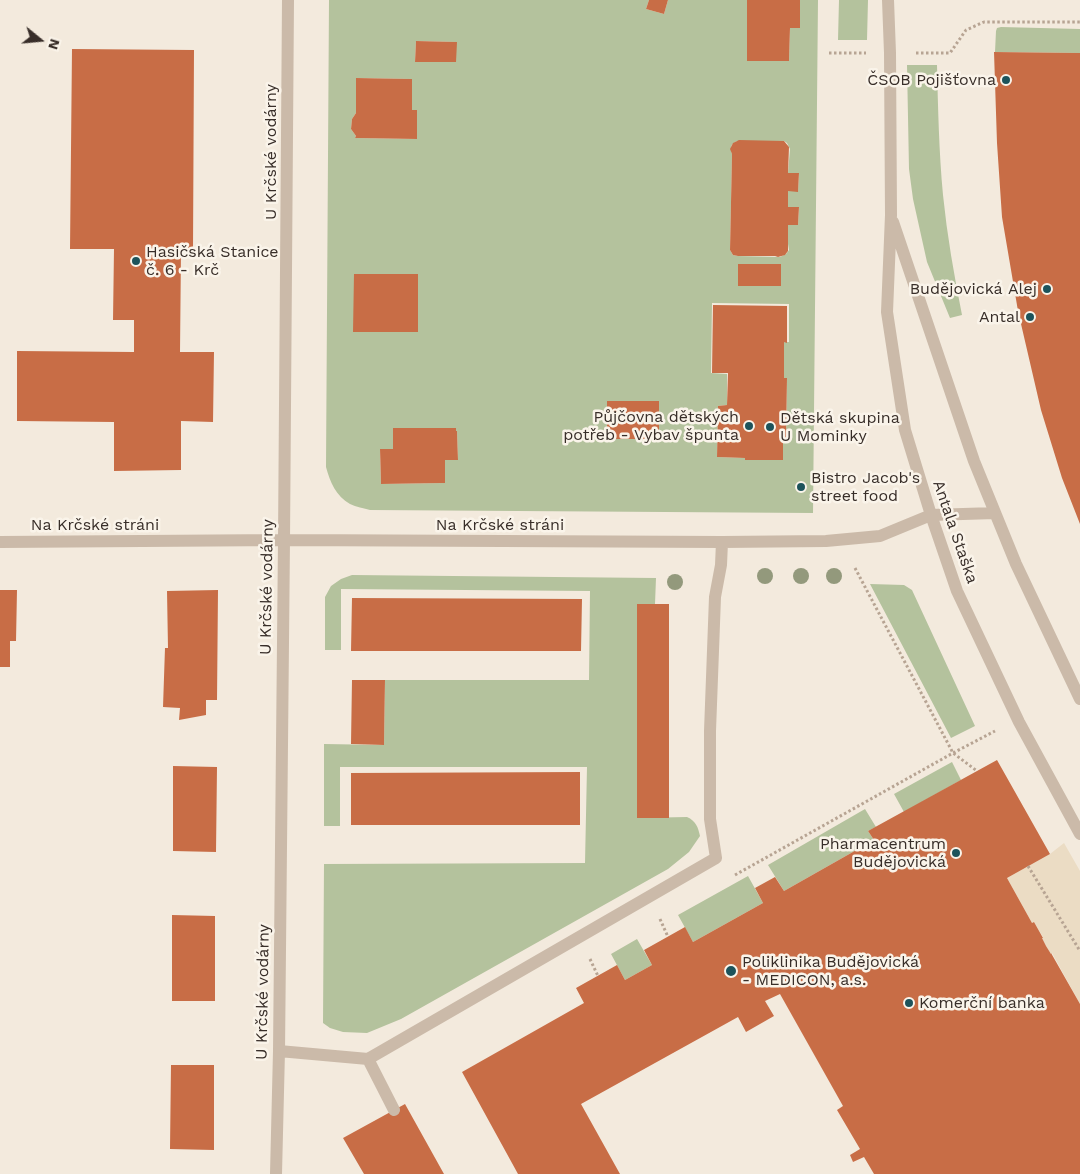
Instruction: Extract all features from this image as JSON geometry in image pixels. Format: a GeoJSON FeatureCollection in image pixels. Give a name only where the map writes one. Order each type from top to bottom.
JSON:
{"type":"FeatureCollection","features":[{"type":"Feature","properties":{"kind":"street","name":"U Krčské vodárny"},"geometry":{"type":"LineString","coordinates":[[276,1174],[279,1051],[288,0]]}},
{"type":"Feature","properties":{"kind":"street","name":"Antala Staška"},"geometry":{"type":"LineString","coordinates":[[888,0],[891,215],[887,312],[905,430],[957,591],[1019,722],[1080,834]]}},
{"type":"Feature","properties":{"kind":"street","name":"Antala Staška"},"geometry":{"type":"LineString","coordinates":[[891,215],[974,461],[1016,564],[1080,699]]}},
{"type":"Feature","properties":{"kind":"street","name":"Na Krčské stráni"},"geometry":{"type":"LineString","coordinates":[[0,542],[284,540],[826,541],[880,536],[931,515],[995,513]]}},
{"type":"Feature","properties":{"kind":"street"},"geometry":{"type":"LineString","coordinates":[[279,1051],[368,1060],[716,858],[710,819],[710,732],[715,598],[721,565],[722,542]]}},
{"type":"Feature","properties":{"kind":"street"},"geometry":{"type":"LineString","coordinates":[[368,1060],[394,1110]]}},
{"type":"Feature","properties":{"kind":"path"},"geometry":{"type":"LineString","coordinates":[[908,53],[950,53],[966,30],[984,22],[1080,22]]}},
{"type":"Feature","properties":{"kind":"path"},"geometry":{"type":"LineString","coordinates":[[829,53],[869,53]]}},
{"type":"Feature","properties":{"kind":"path"},"geometry":{"type":"LineString","coordinates":[[855,568],[953,753],[977,771]]}},
{"type":"Feature","properties":{"kind":"path"},"geometry":{"type":"LineString","coordinates":[[953,753],[995,731]]}},
{"type":"Feature","properties":{"kind":"path"},"geometry":{"type":"LineString","coordinates":[[1028,866],[1080,951]]}},
{"type":"Feature","properties":{"kind":"path"},"geometry":{"type":"LineString","coordinates":[[660,919],[668,937]]}},
{"type":"Feature","properties":{"kind":"path"},"geometry":{"type":"LineString","coordinates":[[590,959],[598,976]]}},
{"type":"Feature","properties":{"kind":"green space"},"geometry":{"type":"Polygon","coordinates":[[[329,0],[649,0],[646,9],[664,14],[668,0],[747,0],[747,61],[789,61],[790,28],[800,28],[800,0],[818,0],[813,513],[370,510],[345,501],[337,493],[326,467],[329,0]],[[416,41],[415,62],[456,62],[456,42],[416,41]],[[356,78],[356,113],[352,119],[351,129],[356,136],[355,138],[417,139],[417,111],[412,110],[412,79],[356,78]],[[737,141],[733,143],[731,148],[730,250],[733,255],[738,256],[780,257],[789,250],[788,225],[798,225],[799,208],[788,207],[788,191],[798,191],[799,174],[788,173],[790,149],[784,141],[737,141]],[[738,264],[738,286],[781,286],[781,264],[738,264]],[[418,274],[353,332],[418,332],[418,274]],[[712,303],[711,373],[727,374],[727,405],[718,406],[717,457],[745,458],[746,460],[783,460],[783,438],[786,438],[787,379],[784,378],[784,342],[789,342],[789,304],[712,303]],[[607,401],[607,439],[659,401],[607,401]],[[393,428],[393,449],[380,449],[381,484],[445,483],[445,460],[458,460],[457,431],[456,428],[393,428]]]}},
{"type":"Feature","properties":{"kind":"green space"},"geometry":{"type":"Polygon","coordinates":[[[839,0],[868,0],[867,40],[838,40],[839,0]]]}},
{"type":"Feature","properties":{"kind":"green space"},"geometry":{"type":"Polygon","coordinates":[[[997,28],[1080,29],[1080,53],[995,52],[996,31],[997,28]]]}},
{"type":"Feature","properties":{"kind":"green space"},"geometry":{"type":"Polygon","coordinates":[[[907,65],[937,65],[943,195],[962,315],[950,318],[927,262],[913,199],[909,169],[907,65]]]}},
{"type":"Feature","properties":{"kind":"green space"},"geometry":{"type":"Polygon","coordinates":[[[352,575],[656,578],[655,604],[637,605],[637,818],[687,817],[693,820],[700,836],[689,852],[668,869],[401,1019],[367,1033],[343,1032],[330,1028],[323,1023],[324,864],[585,863],[587,767],[340,767],[340,826],[324,826],[324,744],[384,745],[385,680],[589,680],[590,591],[341,589],[341,650],[325,650],[325,597],[331,586],[341,579],[352,575]]]}},
{"type":"Feature","properties":{"kind":"green space"},"geometry":{"type":"Polygon","coordinates":[[[870,584],[904,585],[912,590],[975,726],[951,738],[870,584]]]}},
{"type":"Feature","properties":{"kind":"green space"},"geometry":{"type":"Polygon","coordinates":[[[952,762],[961,780],[904,812],[894,794],[952,762]]]}},
{"type":"Feature","properties":{"kind":"green space"},"geometry":{"type":"Polygon","coordinates":[[[865,809],[876,827],[868,831],[874,840],[784,891],[768,865],[865,809]]]}},
{"type":"Feature","properties":{"kind":"green space"},"geometry":{"type":"Polygon","coordinates":[[[748,876],[763,903],[693,942],[678,915],[748,876]]]}},
{"type":"Feature","properties":{"kind":"green space"},"geometry":{"type":"Polygon","coordinates":[[[637,939],[652,965],[625,980],[611,954],[637,939]]]}},
{"type":"Feature","properties":{"kind":"shaded area"},"geometry":{"type":"Polygon","coordinates":[[[1064,843],[1080,871],[1080,1004],[1052,953],[1046,946],[1043,937],[1034,922],[1032,923],[1007,878],[1050,854],[1064,843]]]}},
{"type":"Feature","properties":{"kind":"building"},"geometry":{"type":"Polygon","coordinates":[[[649,0],[668,0],[664,14],[646,9],[649,0]]]}},
{"type":"Feature","properties":{"kind":"building"},"geometry":{"type":"Polygon","coordinates":[[[747,0],[800,0],[800,28],[790,28],[789,61],[747,61],[747,0]]]}},
{"type":"Feature","properties":{"kind":"building"},"geometry":{"type":"Polygon","coordinates":[[[416,41],[457,42],[456,62],[415,62],[416,41]]]}},
{"type":"Feature","properties":{"kind":"building"},"geometry":{"type":"Polygon","coordinates":[[[72,49],[194,50],[193,249],[181,249],[180,352],[214,352],[213,422],[181,421],[181,470],[114,471],[114,422],[17,421],[17,351],[134,352],[134,320],[113,320],[114,249],[70,249],[72,49]]]}},
{"type":"Feature","properties":{"kind":"building","name":"Budějovická Alej"},"geometry":{"type":"Polygon","coordinates":[[[994,52],[1080,53],[1080,524],[1062,478],[1041,410],[1018,311],[1002,217],[994,52]]]}},
{"type":"Feature","properties":{"kind":"building"},"geometry":{"type":"Polygon","coordinates":[[[356,78],[412,79],[412,110],[417,110],[417,139],[355,138],[356,136],[351,129],[352,119],[356,113],[356,78]]]}},
{"type":"Feature","properties":{"kind":"building"},"geometry":{"type":"Polygon","coordinates":[[[739,140],[784,141],[789,147],[788,173],[799,173],[798,192],[788,191],[788,207],[799,207],[798,225],[788,225],[788,251],[785,255],[778,257],[738,256],[733,255],[730,250],[732,154],[730,149],[733,143],[739,140]]]}},
{"type":"Feature","properties":{"kind":"building"},"geometry":{"type":"Polygon","coordinates":[[[738,264],[781,264],[781,286],[738,286],[738,264]]]}},
{"type":"Feature","properties":{"kind":"building"},"geometry":{"type":"Polygon","coordinates":[[[354,274],[418,274],[418,332],[353,332],[354,274]]]}},
{"type":"Feature","properties":{"kind":"building"},"geometry":{"type":"Polygon","coordinates":[[[713,305],[787,306],[787,343],[784,342],[784,378],[787,378],[786,438],[783,438],[783,460],[745,460],[745,458],[717,457],[718,406],[727,405],[728,373],[712,373],[713,305]]]}},
{"type":"Feature","properties":{"kind":"building"},"geometry":{"type":"Polygon","coordinates":[[[607,401],[659,401],[659,439],[607,439],[607,401]]]}},
{"type":"Feature","properties":{"kind":"building"},"geometry":{"type":"Polygon","coordinates":[[[393,428],[456,428],[458,460],[445,460],[445,483],[381,484],[380,449],[393,449],[393,428]]]}},
{"type":"Feature","properties":{"kind":"building"},"geometry":{"type":"Polygon","coordinates":[[[0,590],[17,590],[16,641],[10,641],[10,667],[0,667],[0,590]]]}},
{"type":"Feature","properties":{"kind":"building"},"geometry":{"type":"Polygon","coordinates":[[[218,590],[217,700],[206,700],[206,715],[179,720],[180,708],[163,707],[165,648],[168,648],[167,591],[218,590]]]}},
{"type":"Feature","properties":{"kind":"building"},"geometry":{"type":"Polygon","coordinates":[[[352,598],[582,599],[581,651],[351,651],[352,598]]]}},
{"type":"Feature","properties":{"kind":"building"},"geometry":{"type":"Polygon","coordinates":[[[637,604],[669,604],[669,818],[637,818],[637,604]]]}},
{"type":"Feature","properties":{"kind":"building"},"geometry":{"type":"Polygon","coordinates":[[[352,680],[385,680],[384,745],[351,744],[352,680]]]}},
{"type":"Feature","properties":{"kind":"building"},"geometry":{"type":"Polygon","coordinates":[[[997,760],[1050,854],[1007,878],[1080,1004],[1080,1174],[874,1174],[864,1157],[853,1162],[850,1155],[860,1149],[837,1110],[843,1106],[780,994],[765,1001],[774,1016],[746,1032],[738,1017],[581,1104],[620,1174],[518,1174],[462,1072],[584,1003],[576,988],[617,965],[625,980],[652,965],[644,950],[685,927],[693,942],[763,903],[755,888],[775,877],[784,891],[874,840],[868,831],[997,760]]]}},
{"type":"Feature","properties":{"kind":"building"},"geometry":{"type":"Polygon","coordinates":[[[173,766],[217,767],[216,852],[173,851],[173,766]]]}},
{"type":"Feature","properties":{"kind":"building"},"geometry":{"type":"Polygon","coordinates":[[[580,772],[580,825],[351,825],[351,773],[580,772]]]}},
{"type":"Feature","properties":{"kind":"building"},"geometry":{"type":"Polygon","coordinates":[[[172,915],[215,916],[215,1001],[172,1001],[172,915]]]}},
{"type":"Feature","properties":{"kind":"building"},"geometry":{"type":"Polygon","coordinates":[[[171,1065],[214,1065],[214,1150],[170,1149],[171,1065]]]}},
{"type":"Feature","properties":{"kind":"building"},"geometry":{"type":"Polygon","coordinates":[[[405,1104],[444,1174],[364,1174],[343,1138],[405,1104]]]}},
{"type":"Feature","properties":{"kind":"place","name":"ČSOB Pojišťovna"},"geometry":{"type":"Point","coordinates":[1006,80]}},
{"type":"Feature","properties":{"kind":"place","name":"Hasičská Stanice č. 6 - Krč"},"geometry":{"type":"Point","coordinates":[136,261]}},
{"type":"Feature","properties":{"kind":"place","name":"Budějovická Alej"},"geometry":{"type":"Point","coordinates":[1047,289]}},
{"type":"Feature","properties":{"kind":"place","name":"Antal"},"geometry":{"type":"Point","coordinates":[1030,317]}},
{"type":"Feature","properties":{"kind":"place","name":"Půjčovna dětských potřeb - Vybav špunta"},"geometry":{"type":"Point","coordinates":[749,426]}},
{"type":"Feature","properties":{"kind":"place","name":"Dětská skupina U Mominky"},"geometry":{"type":"Point","coordinates":[770,427]}},
{"type":"Feature","properties":{"kind":"place","name":"Bistro Jacob's street food"},"geometry":{"type":"Point","coordinates":[801,487]}},
{"type":"Feature","properties":{"kind":"place","name":"Pharmacentrum Budějovická"},"geometry":{"type":"Point","coordinates":[956,853]}},
{"type":"Feature","properties":{"kind":"place","name":"Poliklinika Budějovická - MEDICON, a.s."},"geometry":{"type":"Point","coordinates":[731,971]}},
{"type":"Feature","properties":{"kind":"place","name":"Komerční banka"},"geometry":{"type":"Point","coordinates":[909,1003]}}]}
